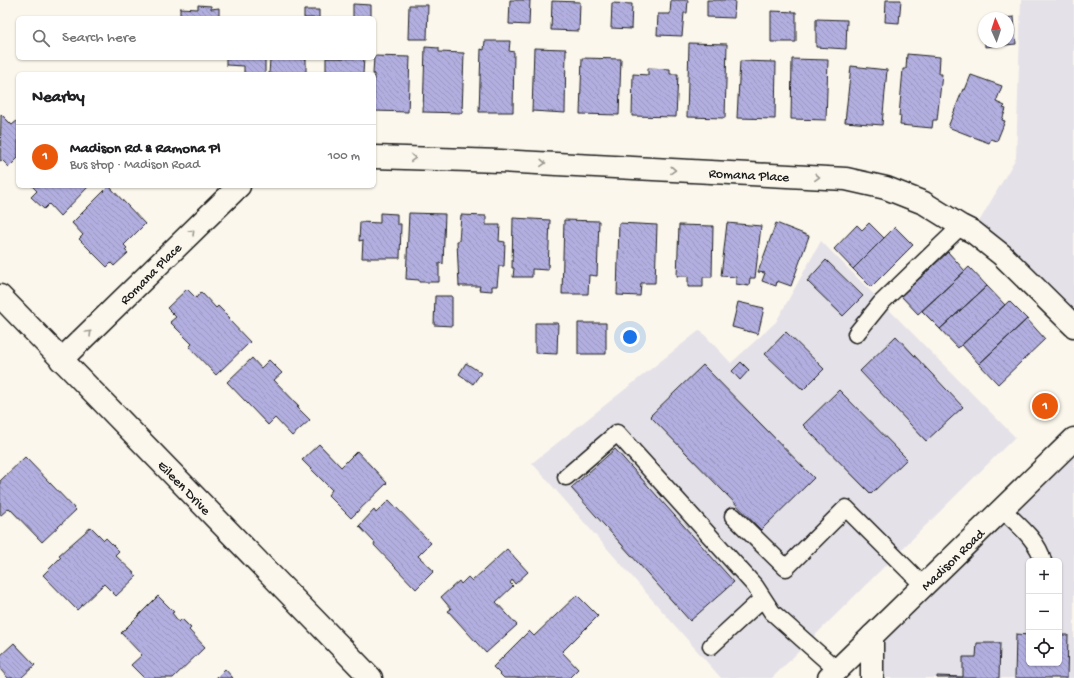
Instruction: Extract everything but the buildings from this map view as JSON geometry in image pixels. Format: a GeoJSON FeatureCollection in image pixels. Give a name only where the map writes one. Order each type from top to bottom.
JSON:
{"type":"FeatureCollection","features":[{"type":"Feature","properties":{"kind":"street","name":"Romana Place"},"geometry":{"type":"LineString","coordinates":[[376,157],[500,161],[846,179],[886,188],[924,203],[973,232],[1002,255],[1074,326]]}},
{"type":"Feature","properties":{"kind":"street","name":"Romana Place"},"geometry":{"type":"LineString","coordinates":[[61,360],[237,188]]}},
{"type":"Feature","properties":{"kind":"street","name":"Eileen Drive"},"geometry":{"type":"LineString","coordinates":[[0,296],[371,678]]}},
{"type":"Feature","properties":{"kind":"street","name":"Madison Road"},"geometry":{"type":"LineString","coordinates":[[833,674],[1074,439]]}},
{"type":"Feature","properties":{"kind":"street"},"geometry":{"type":"LineString","coordinates":[[872,636],[872,678]]}},
{"type":"Feature","properties":{"kind":"lane"},"geometry":{"type":"LineString","coordinates":[[856,334],[881,303],[961,226]]}},
{"type":"Feature","properties":{"kind":"lane"},"geometry":{"type":"LineString","coordinates":[[566,477],[617,433],[755,586],[772,612],[833,674]]}},
{"type":"Feature","properties":{"kind":"lane"},"geometry":{"type":"LineString","coordinates":[[734,516],[786,568],[846,508],[924,586]]}},
{"type":"Feature","properties":{"kind":"lane"},"geometry":{"type":"LineString","coordinates":[[1002,509],[1034,542],[1042,558]]}},
{"type":"Feature","properties":{"kind":"lane"},"geometry":{"type":"LineString","coordinates":[[712,646],[763,598]]}},
{"type":"Feature","properties":{"kind":"shaded area"},"geometry":{"type":"Polygon","coordinates":[[[1021,0],[1074,0],[1074,326],[973,232],[1016,158],[1021,0]]]}},
{"type":"Feature","properties":{"kind":"shaded area"},"geometry":{"type":"Polygon","coordinates":[[[821,241],[1015,437],[772,678],[721,678],[532,463],[700,330],[731,363],[776,322],[821,241]]]}},
{"type":"Feature","properties":{"kind":"shaded area"},"geometry":{"type":"Polygon","coordinates":[[[1074,439],[1074,678],[872,678],[872,636],[1074,439]]]}},
{"type":"Feature","properties":{"kind":"place","name":"Madison Rd & Ramona Pl"},"geometry":{"type":"Point","coordinates":[1045,406]}}]}
